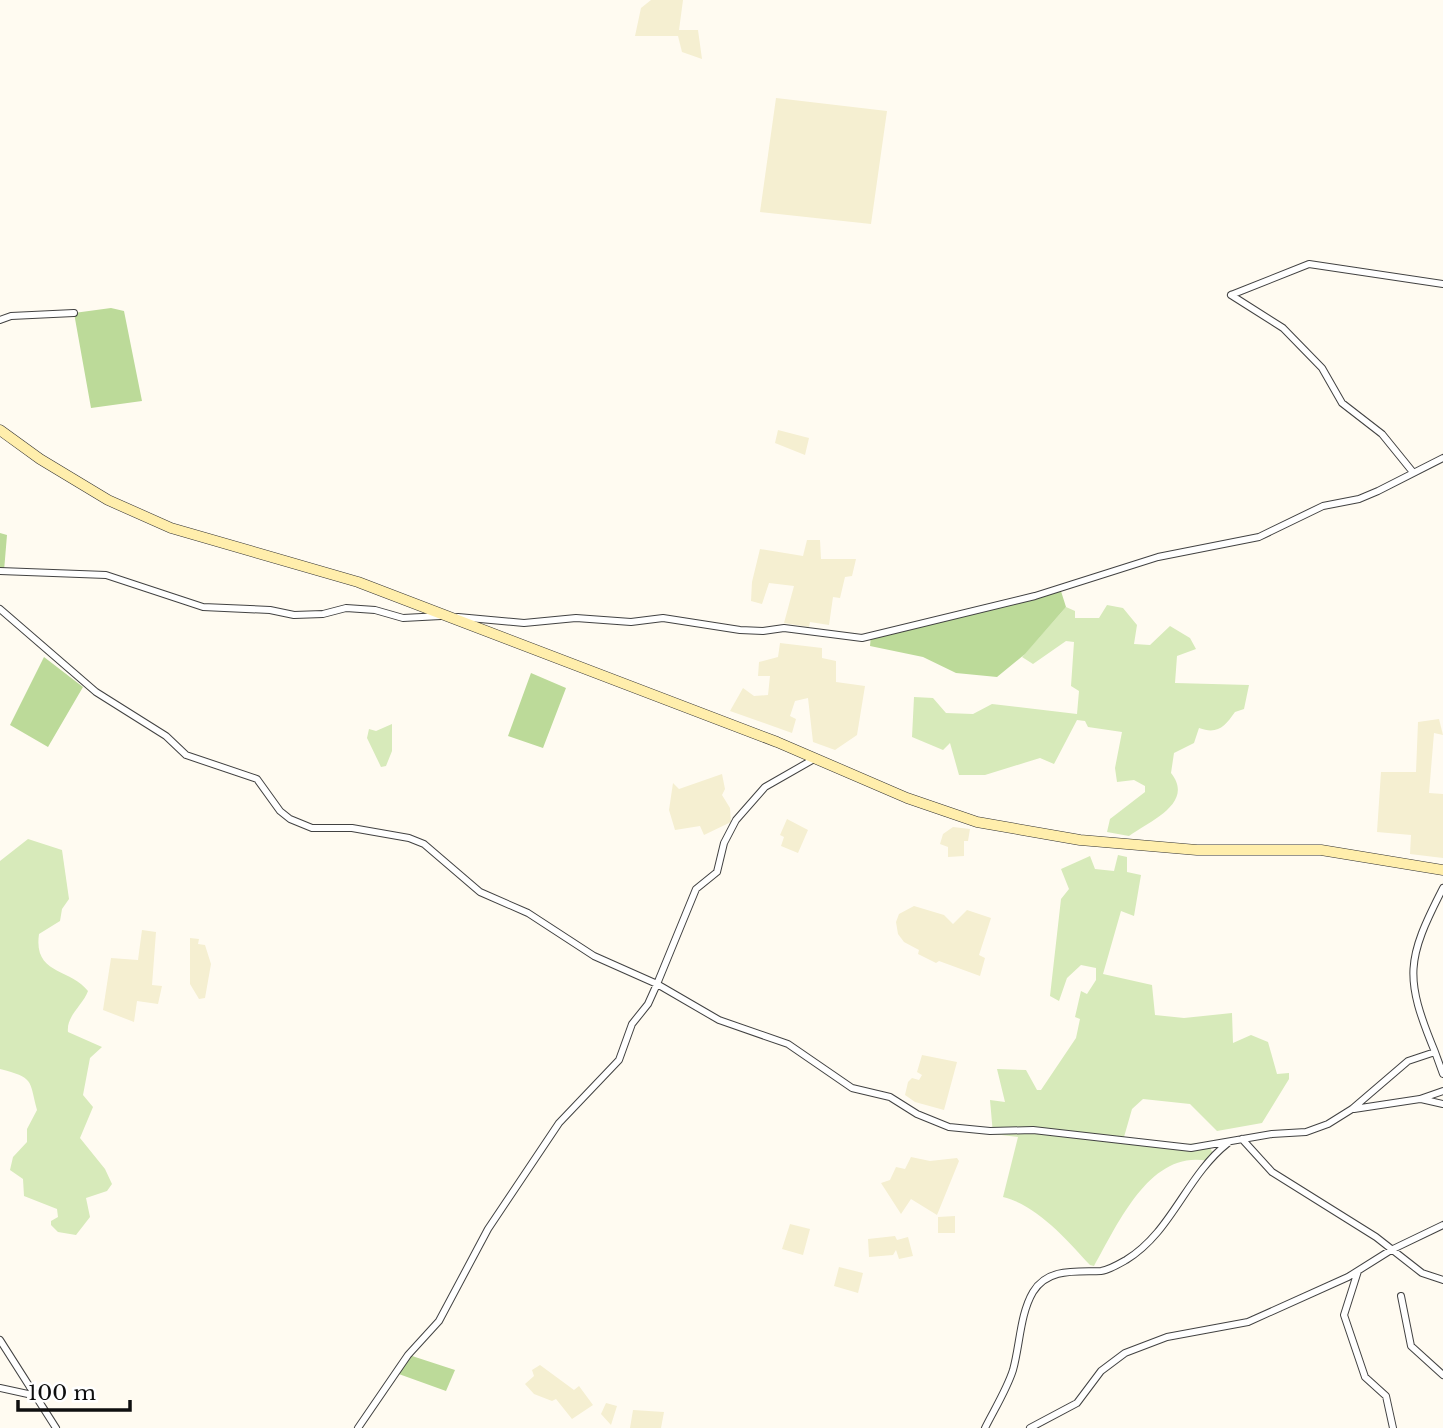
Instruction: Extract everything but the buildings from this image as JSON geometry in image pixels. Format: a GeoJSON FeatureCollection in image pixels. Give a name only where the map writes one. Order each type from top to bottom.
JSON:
{"type":"FeatureCollection","features":[{"type":"Feature","properties":{"kind":"street"},"geometry":{"type":"LineString","coordinates":[[1412,471],[1382,434],[1342,403],[1322,368],[1283,328],[1231,295],[1309,264],[1443,284]]}},
{"type":"Feature","properties":{"kind":"street"},"geometry":{"type":"LineString","coordinates":[[0,320],[11,316],[74,313]]}},
{"type":"Feature","properties":{"kind":"street"},"geometry":{"type":"LineString","coordinates":[[0,430],[40,459],[108,500],[171,528],[358,582],[777,742],[976,822],[1023,831],[1163,848],[1321,850],[1443,870]]}},
{"type":"Feature","properties":{"kind":"street"},"geometry":{"type":"LineString","coordinates":[[0,571],[106,575],[203,607],[270,610],[294,615],[323,614],[346,608],[375,610],[403,618],[444,615],[524,623],[576,618],[631,622],[663,618],[740,630],[784,628],[862,638],[1008,603],[1158,557],[1259,537],[1323,506],[1359,499],[1378,491],[1412,471],[1443,458]]}},
{"type":"Feature","properties":{"kind":"street"},"geometry":{"type":"LineString","coordinates":[[0,609],[96,692],[166,736],[186,755],[257,779],[280,811],[290,819],[312,828],[352,828],[409,838],[424,844],[480,891],[528,913],[560,937],[607,963],[657,984],[719,1020],[788,1044],[852,1088],[890,1097],[917,1114],[949,1127],[990,1131],[1033,1130],[1175,1147],[1306,1132],[1328,1124],[1352,1109],[1408,1061],[1435,1052]]}},
{"type":"Feature","properties":{"kind":"street"},"geometry":{"type":"LineString","coordinates":[[358,1428],[408,1355],[439,1321],[488,1229],[559,1123],[618,1060],[632,1024],[648,1004],[696,889],[717,872],[724,843],[736,820],[765,787],[814,759]]}},
{"type":"Feature","properties":{"kind":"street"},"geometry":{"type":"LineString","coordinates":[[1443,888],[1418,939],[1412,971],[1416,1010],[1443,1074]]}},
{"type":"Feature","properties":{"kind":"street"},"geometry":{"type":"LineString","coordinates":[[1352,1109],[1420,1099],[1443,1091]]}},
{"type":"Feature","properties":{"kind":"street"},"geometry":{"type":"LineString","coordinates":[[1420,1099],[1443,1104]]}},
{"type":"Feature","properties":{"kind":"street"},"geometry":{"type":"LineString","coordinates":[[1242,1139],[1272,1172],[1376,1237],[1422,1273],[1443,1280]]}},
{"type":"Feature","properties":{"kind":"street"},"geometry":{"type":"LineString","coordinates":[[985,1428],[1012,1372],[1026,1309],[1034,1291],[1054,1275],[1080,1268],[1106,1270],[1126,1260],[1160,1230],[1194,1179],[1229,1142]]}},
{"type":"Feature","properties":{"kind":"street"},"geometry":{"type":"LineString","coordinates":[[1030,1428],[1077,1404],[1101,1371],[1125,1353],[1167,1337],[1248,1322],[1348,1277],[1391,1250],[1443,1225]]}},
{"type":"Feature","properties":{"kind":"street"},"geometry":{"type":"LineString","coordinates":[[1361,1267],[1356,1274],[1344,1315],[1364,1377],[1386,1396],[1393,1428]]}},
{"type":"Feature","properties":{"kind":"street"},"geometry":{"type":"LineString","coordinates":[[1401,1296],[1411,1346],[1443,1375]]}},
{"type":"Feature","properties":{"kind":"street"},"geometry":{"type":"LineString","coordinates":[[0,1340],[56,1428]]}},
{"type":"Feature","properties":{"kind":"street"},"geometry":{"type":"LineString","coordinates":[[0,1388],[37,1396]]}},
{"type":"Feature","properties":{"kind":"shaded area"},"geometry":{"type":"Polygon","coordinates":[[[651,0],[683,0],[679,30],[698,30],[702,59],[682,52],[678,36],[635,36],[641,8],[651,0]]]}},
{"type":"Feature","properties":{"kind":"shaded area"},"geometry":{"type":"Polygon","coordinates":[[[776,98],[887,111],[871,224],[760,212],[776,98]]]}},
{"type":"Feature","properties":{"kind":"shaded area"},"geometry":{"type":"Polygon","coordinates":[[[778,430],[809,438],[805,455],[775,443],[778,430]]]}},
{"type":"Feature","properties":{"kind":"shaded area"},"geometry":{"type":"Polygon","coordinates":[[[807,540],[820,540],[821,559],[856,559],[852,576],[845,577],[840,598],[833,597],[829,625],[810,622],[809,627],[784,623],[794,586],[769,583],[762,604],[751,601],[752,582],[760,549],[803,556],[807,540]]]}},
{"type":"Feature","properties":{"kind":"shaded area"},"geometry":{"type":"Polygon","coordinates":[[[780,643],[822,648],[822,658],[836,661],[836,682],[865,686],[857,735],[835,750],[813,742],[808,698],[795,701],[790,716],[796,719],[792,733],[730,711],[743,688],[754,696],[768,695],[770,676],[758,676],[759,662],[778,657],[780,643]]]}},
{"type":"Feature","properties":{"kind":"shaded area"},"geometry":{"type":"Polygon","coordinates":[[[1439,719],[1443,735],[1434,733],[1429,793],[1443,794],[1443,858],[1410,854],[1411,835],[1377,832],[1381,772],[1416,772],[1418,722],[1439,719]]]}},
{"type":"Feature","properties":{"kind":"shaded area"},"geometry":{"type":"Polygon","coordinates":[[[722,774],[725,789],[722,795],[730,808],[731,822],[704,835],[700,826],[675,830],[669,810],[673,783],[679,789],[722,774]]]}},
{"type":"Feature","properties":{"kind":"shaded area"},"geometry":{"type":"Polygon","coordinates":[[[787,819],[808,830],[798,853],[781,846],[784,837],[780,835],[787,819]]]}},
{"type":"Feature","properties":{"kind":"shaded area"},"geometry":{"type":"Polygon","coordinates":[[[953,827],[970,829],[968,841],[964,841],[964,856],[948,857],[948,847],[940,844],[943,834],[953,827]]]}},
{"type":"Feature","properties":{"kind":"shaded area"},"geometry":{"type":"Polygon","coordinates":[[[914,906],[944,915],[953,924],[967,910],[991,918],[979,955],[985,958],[980,976],[939,961],[936,963],[918,954],[919,950],[904,942],[898,934],[896,922],[899,914],[914,906]]]}},
{"type":"Feature","properties":{"kind":"shaded area"},"geometry":{"type":"Polygon","coordinates":[[[142,930],[156,932],[152,985],[162,986],[158,1004],[137,1001],[134,1022],[103,1010],[111,958],[138,960],[142,930]]]}},
{"type":"Feature","properties":{"kind":"shaded area"},"geometry":{"type":"Polygon","coordinates":[[[190,938],[199,939],[198,944],[205,945],[211,964],[205,998],[199,999],[190,984],[190,938]]]}},
{"type":"Feature","properties":{"kind":"shaded area"},"geometry":{"type":"Polygon","coordinates":[[[922,1055],[957,1062],[944,1110],[915,1102],[905,1095],[908,1082],[912,1078],[919,1080],[922,1075],[917,1072],[922,1055]]]}},
{"type":"Feature","properties":{"kind":"shaded area"},"geometry":{"type":"Polygon","coordinates":[[[911,1157],[930,1161],[957,1158],[959,1161],[937,1215],[911,1199],[901,1214],[881,1183],[890,1180],[896,1167],[905,1169],[911,1157]]]}},
{"type":"Feature","properties":{"kind":"shaded area"},"geometry":{"type":"Polygon","coordinates":[[[955,1216],[955,1233],[938,1233],[938,1217],[955,1216]]]}},
{"type":"Feature","properties":{"kind":"shaded area"},"geometry":{"type":"Polygon","coordinates":[[[790,1224],[810,1229],[803,1255],[782,1249],[790,1224]]]}},
{"type":"Feature","properties":{"kind":"shaded area"},"geometry":{"type":"Polygon","coordinates":[[[895,1236],[897,1240],[908,1237],[913,1256],[899,1259],[896,1250],[893,1255],[869,1257],[868,1239],[895,1236]]]}},
{"type":"Feature","properties":{"kind":"shaded area"},"geometry":{"type":"Polygon","coordinates":[[[839,1267],[863,1273],[858,1293],[834,1286],[839,1267]]]}},
{"type":"Feature","properties":{"kind":"shaded area"},"geometry":{"type":"Polygon","coordinates":[[[540,1365],[574,1390],[579,1386],[593,1405],[572,1419],[556,1399],[552,1401],[534,1394],[525,1384],[534,1376],[532,1370],[540,1365]]]}},
{"type":"Feature","properties":{"kind":"shaded area"},"geometry":{"type":"Polygon","coordinates":[[[606,1403],[617,1406],[611,1425],[601,1414],[606,1403]]]}},
{"type":"Feature","properties":{"kind":"shaded area"},"geometry":{"type":"Polygon","coordinates":[[[633,1410],[664,1412],[661,1428],[630,1428],[633,1410]]]}},
{"type":"Feature","properties":{"kind":"green space"},"geometry":{"type":"Polygon","coordinates":[[[111,308],[124,311],[142,401],[91,408],[74,313],[111,308]]]}},
{"type":"Feature","properties":{"kind":"green space"},"geometry":{"type":"Polygon","coordinates":[[[0,533],[7,535],[4,571],[0,571],[0,533]]]}},
{"type":"Feature","properties":{"kind":"green space"},"geometry":{"type":"Polygon","coordinates":[[[1060,588],[1066,607],[1025,654],[997,677],[956,673],[923,657],[870,646],[871,635],[1060,588]]]}},
{"type":"Feature","properties":{"kind":"green space"},"geometry":{"type":"Polygon","coordinates":[[[1107,605],[1123,608],[1137,625],[1134,644],[1150,645],[1170,626],[1190,638],[1196,649],[1177,656],[1175,683],[1249,685],[1244,709],[1235,712],[1216,730],[1199,728],[1194,743],[1174,753],[1171,773],[1178,793],[1174,802],[1158,817],[1129,836],[1107,832],[1110,819],[1145,792],[1145,786],[1134,780],[1117,782],[1115,768],[1122,732],[1088,727],[1085,721],[1077,720],[1054,764],[1040,758],[985,775],[959,775],[950,743],[943,750],[912,737],[914,697],[933,698],[946,713],[973,714],[992,704],[1077,714],[1079,691],[1071,686],[1074,642],[1066,641],[1033,664],[1022,657],[1066,607],[1075,611],[1075,618],[1099,618],[1107,605]]]}},
{"type":"Feature","properties":{"kind":"green space"},"geometry":{"type":"Polygon","coordinates":[[[44,657],[83,687],[48,747],[10,725],[44,657]]]}},
{"type":"Feature","properties":{"kind":"green space"},"geometry":{"type":"Polygon","coordinates":[[[531,673],[566,688],[543,748],[508,736],[531,673]]]}},
{"type":"Feature","properties":{"kind":"green space"},"geometry":{"type":"Polygon","coordinates":[[[392,724],[392,751],[386,766],[381,767],[367,738],[369,729],[376,731],[392,724]]]}},
{"type":"Feature","properties":{"kind":"green space"},"geometry":{"type":"Polygon","coordinates":[[[28,839],[62,850],[69,899],[62,909],[60,921],[39,934],[39,947],[47,964],[88,991],[72,1016],[68,1032],[102,1047],[90,1058],[83,1095],[93,1107],[80,1138],[105,1169],[112,1184],[107,1191],[86,1198],[90,1217],[76,1235],[58,1232],[51,1225],[51,1221],[58,1217],[57,1209],[24,1196],[23,1179],[10,1170],[13,1157],[27,1142],[27,1129],[37,1110],[28,1081],[0,1069],[0,861],[28,839]]]}},
{"type":"Feature","properties":{"kind":"green space"},"geometry":{"type":"Polygon","coordinates":[[[1118,855],[1127,857],[1127,872],[1141,875],[1134,916],[1121,911],[1103,974],[1152,985],[1155,1015],[1184,1018],[1232,1013],[1233,1043],[1251,1035],[1268,1042],[1277,1074],[1289,1073],[1289,1079],[1262,1123],[1217,1131],[1190,1104],[1143,1099],[1132,1109],[1124,1137],[1184,1144],[1208,1143],[1214,1156],[1208,1161],[1187,1160],[1169,1166],[1153,1178],[1125,1211],[1094,1266],[1039,1215],[1016,1201],[1003,1197],[1018,1137],[993,1134],[990,1100],[1005,1102],[997,1069],[1026,1070],[1037,1090],[1041,1090],[1076,1038],[1080,1019],[1075,1017],[1081,991],[1087,994],[1096,980],[1096,968],[1081,965],[1067,978],[1059,1001],[1050,996],[1061,899],[1069,889],[1061,869],[1090,856],[1095,869],[1114,871],[1118,855]]]}},
{"type":"Feature","properties":{"kind":"green space"},"geometry":{"type":"Polygon","coordinates":[[[409,1355],[455,1370],[446,1391],[396,1373],[409,1355]]]}}]}
